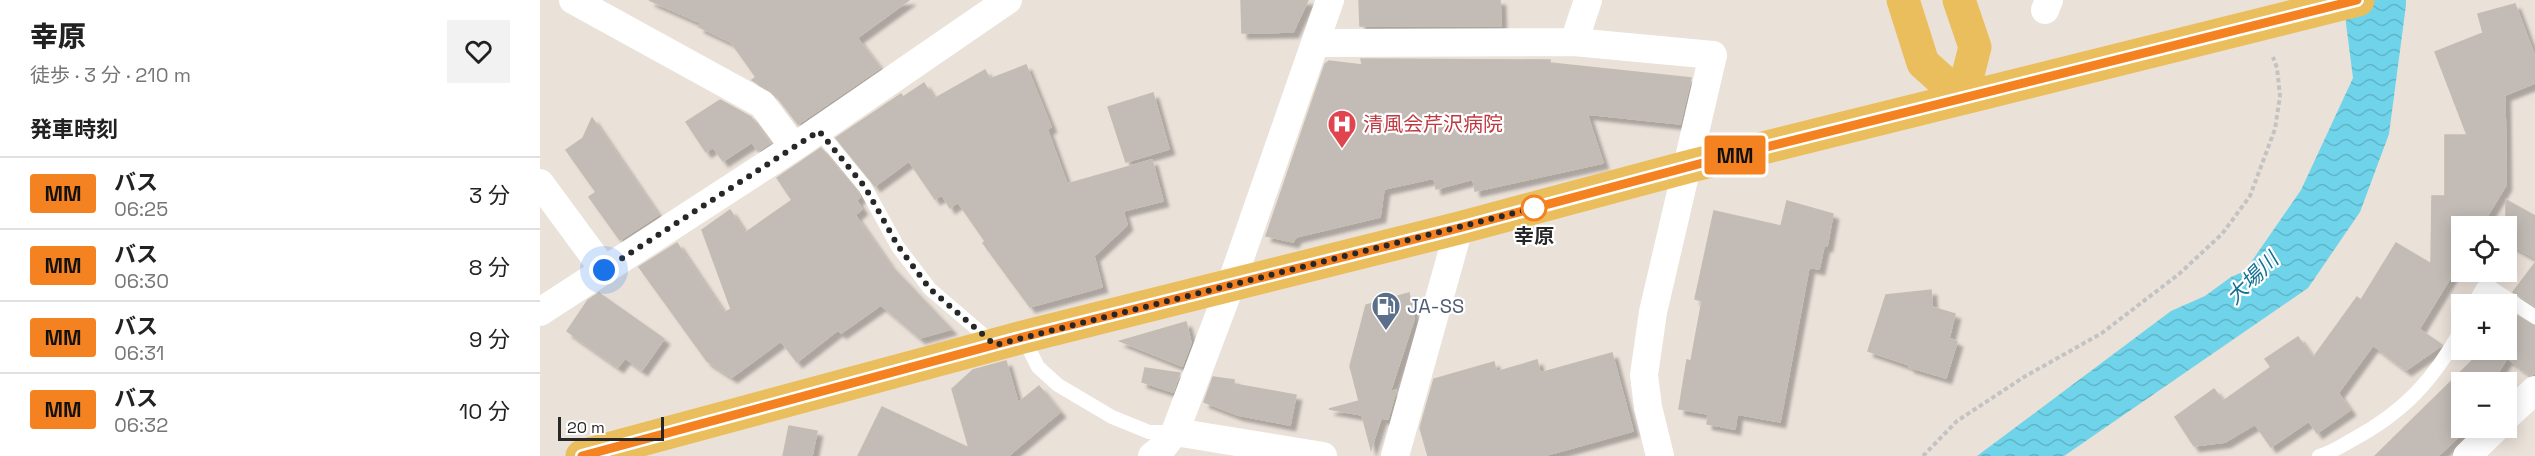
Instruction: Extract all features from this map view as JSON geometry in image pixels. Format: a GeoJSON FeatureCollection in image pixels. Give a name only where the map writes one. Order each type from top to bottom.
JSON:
{"type":"FeatureCollection","features":[{"type":"Feature","properties":{"kind":"main road"},"geometry":{"type":"LineString","coordinates":[[1903,0],[1923,63],[1962,98]]}},
{"type":"Feature","properties":{"kind":"main road"},"geometry":{"type":"LineString","coordinates":[[1959,0],[1976,47],[1962,98]]}},
{"type":"Feature","properties":{"kind":"main road"},"geometry":{"type":"LineString","coordinates":[[582,456],[1231,284],[1459,228],[1687,167],[2358,0]]}},
{"type":"Feature","properties":{"kind":"street"},"geometry":{"type":"LineString","coordinates":[[574,0],[762,104],[794,147]]}},
{"type":"Feature","properties":{"kind":"street"},"geometry":{"type":"LineString","coordinates":[[540,312],[819,131],[1008,0]]}},
{"type":"Feature","properties":{"kind":"street"},"geometry":{"type":"LineString","coordinates":[[1152,456],[1164,447],[1175,432],[1231,284],[1330,0]]}},
{"type":"Feature","properties":{"kind":"street"},"geometry":{"type":"LineString","coordinates":[[1574,42],[1588,0]]}},
{"type":"Feature","properties":{"kind":"street"},"geometry":{"type":"LineString","coordinates":[[1315,43],[1574,42],[1713,55],[1653,312],[1644,375],[1648,407],[1660,456]]}},
{"type":"Feature","properties":{"kind":"street"},"geometry":{"type":"LineString","coordinates":[[540,183],[604,270]]}},
{"type":"Feature","properties":{"kind":"street"},"geometry":{"type":"LineString","coordinates":[[1395,456],[1459,228]]}},
{"type":"Feature","properties":{"kind":"street"},"geometry":{"type":"LineString","coordinates":[[2517,407],[2535,390]]}},
{"type":"Feature","properties":{"kind":"street"},"geometry":{"type":"LineString","coordinates":[[1175,432],[1323,456]]}},
{"type":"Feature","properties":{"kind":"street"},"geometry":{"type":"LineString","coordinates":[[2467,456],[2486,438]]}},
{"type":"Feature","properties":{"kind":"lane"},"geometry":{"type":"LineString","coordinates":[[819,131],[865,187],[898,246],[930,289],[1009,341],[1058,385],[1112,417],[1149,432],[1175,432]]}},
{"type":"Feature","properties":{"kind":"lane"},"geometry":{"type":"LineString","coordinates":[[2480,294],[2487,285],[2500,294]]}},
{"type":"Feature","properties":{"kind":"lane"},"geometry":{"type":"LineString","coordinates":[[2517,305],[2535,317]]}},
{"type":"Feature","properties":{"kind":"lane"},"geometry":{"type":"LineString","coordinates":[[2319,456],[2368,432],[2408,404],[2427,381],[2451,345]]}},
{"type":"Feature","properties":{"kind":"path"},"geometry":{"type":"LineString","coordinates":[[1923,456],[1957,422],[2024,377],[2102,333],[2179,274],[2222,234],[2250,196],[2275,129],[2280,96],[2277,68],[2271,52]]}},
{"type":"Feature","properties":{"kind":"water","name":"大場川"},"geometry":{"type":"Polygon","coordinates":[[[2343,0],[2406,0],[2406,5],[2389,134],[2360,212],[2308,288],[2064,456],[1977,456],[2171,311],[2205,296],[2231,277],[2245,271],[2301,190],[2353,78],[2343,0]]]}},
{"type":"Feature","properties":{"kind":"building"},"geometry":{"type":"Polygon","coordinates":[[[649,0],[909,0],[857,38],[880,68],[798,124],[775,94],[752,80],[756,77],[731,42],[699,27],[701,23],[649,0]]]}},
{"type":"Feature","properties":{"kind":"building"},"geometry":{"type":"Polygon","coordinates":[[[1241,0],[1308,0],[1293,32],[1242,33],[1241,0]]]}},
{"type":"Feature","properties":{"kind":"building"},"geometry":{"type":"Polygon","coordinates":[[[1359,0],[1500,0],[1501,26],[1360,26],[1359,0]]]}},
{"type":"Feature","properties":{"kind":"building"},"geometry":{"type":"Polygon","coordinates":[[[2515,4],[2535,57],[2535,83],[2505,95],[2506,185],[2487,216],[2451,216],[2451,276],[2419,329],[2442,345],[2406,370],[2373,345],[2338,393],[2350,410],[2317,433],[2309,421],[2271,447],[2255,424],[2225,442],[2194,446],[2175,417],[2214,389],[2223,401],[2271,367],[2265,359],[2298,337],[2313,358],[2357,297],[2361,300],[2396,243],[2431,264],[2432,196],[2445,196],[2445,135],[2467,135],[2435,52],[2483,33],[2478,14],[2515,4]]]}},
{"type":"Feature","properties":{"kind":"building"},"geometry":{"type":"Polygon","coordinates":[[[1361,59],[1550,60],[1550,63],[1691,78],[1680,124],[1587,114],[1603,163],[1475,191],[1473,179],[1436,189],[1434,178],[1384,189],[1380,217],[1296,237],[1293,242],[1266,236],[1325,64],[1329,61],[1362,65],[1361,59]]]}},
{"type":"Feature","properties":{"kind":"building"},"geometry":{"type":"Polygon","coordinates":[[[1026,65],[1051,127],[1047,129],[1067,184],[1152,160],[1163,201],[1123,211],[1127,225],[1094,256],[1102,287],[1030,307],[983,243],[985,241],[958,202],[950,208],[942,195],[935,199],[909,161],[875,186],[836,138],[901,94],[903,97],[924,83],[934,99],[985,70],[990,79],[1026,65]]]}},
{"type":"Feature","properties":{"kind":"building"},"geometry":{"type":"Polygon","coordinates":[[[1153,93],[1169,149],[1126,162],[1108,107],[1153,93]]]}},
{"type":"Feature","properties":{"kind":"building"},"geometry":{"type":"Polygon","coordinates":[[[720,100],[751,117],[770,143],[758,151],[752,142],[723,161],[713,147],[706,152],[686,122],[720,100]]]}},
{"type":"Feature","properties":{"kind":"building"},"geometry":{"type":"Polygon","coordinates":[[[592,118],[658,215],[620,240],[589,197],[596,192],[566,150],[583,138],[592,118]]]}},
{"type":"Feature","properties":{"kind":"building"},"geometry":{"type":"Polygon","coordinates":[[[821,148],[858,192],[860,197],[856,200],[862,209],[855,215],[889,264],[951,329],[920,338],[881,305],[841,333],[838,330],[797,362],[781,341],[732,377],[707,361],[639,267],[677,243],[724,313],[731,309],[702,230],[730,210],[745,233],[792,200],[777,178],[821,148]]]}},
{"type":"Feature","properties":{"kind":"building"},"geometry":{"type":"Polygon","coordinates":[[[2506,200],[2535,216],[2535,258],[2517,248],[2517,216],[2506,216],[2506,200]]]}},
{"type":"Feature","properties":{"kind":"building"},"geometry":{"type":"Polygon","coordinates":[[[1787,201],[1833,214],[1827,246],[1824,246],[1819,269],[1809,267],[1780,422],[1737,414],[1735,429],[1707,424],[1708,414],[1679,409],[1687,360],[1691,361],[1702,301],[1695,299],[1714,211],[1781,226],[1787,201]]]}},
{"type":"Feature","properties":{"kind":"building"},"geometry":{"type":"Polygon","coordinates":[[[2535,263],[2535,306],[2513,292],[2535,263]]]}},
{"type":"Feature","properties":{"kind":"building"},"geometry":{"type":"Polygon","coordinates":[[[1931,290],[1932,307],[1955,314],[1949,338],[1957,342],[1946,378],[1868,351],[1886,295],[1931,290]]]}},
{"type":"Feature","properties":{"kind":"building"},"geometry":{"type":"Polygon","coordinates":[[[599,293],[664,339],[642,370],[625,358],[618,367],[567,331],[588,300],[599,293]]]}},
{"type":"Feature","properties":{"kind":"building"},"geometry":{"type":"Polygon","coordinates":[[[1409,293],[1414,319],[1390,392],[1396,390],[1388,419],[1381,418],[1371,449],[1362,415],[1329,409],[1359,401],[1350,366],[1366,305],[1409,293]]]}},
{"type":"Feature","properties":{"kind":"building"},"geometry":{"type":"Polygon","coordinates":[[[2517,315],[2535,326],[2535,374],[2530,375],[2510,360],[2517,360],[2517,315]]]}},
{"type":"Feature","properties":{"kind":"building"},"geometry":{"type":"Polygon","coordinates":[[[1186,322],[1191,343],[1182,366],[1120,341],[1186,322]]]}},
{"type":"Feature","properties":{"kind":"building"},"geometry":{"type":"Polygon","coordinates":[[[1612,353],[1633,431],[1543,456],[1428,456],[1420,428],[1434,379],[1494,362],[1496,372],[1537,360],[1540,373],[1612,353]]]}},
{"type":"Feature","properties":{"kind":"building"},"geometry":{"type":"Polygon","coordinates":[[[2473,360],[2506,360],[2498,372],[2461,372],[2473,360]]]}},
{"type":"Feature","properties":{"kind":"building"},"geometry":{"type":"Polygon","coordinates":[[[1006,361],[1018,403],[1039,386],[1060,412],[1008,456],[858,456],[882,407],[969,448],[952,389],[973,370],[1006,361]]]}},
{"type":"Feature","properties":{"kind":"building"},"geometry":{"type":"Polygon","coordinates":[[[1145,368],[1180,373],[1173,392],[1142,382],[1145,368]]]}},
{"type":"Feature","properties":{"kind":"building"},"geometry":{"type":"Polygon","coordinates":[[[1213,377],[1234,380],[1234,384],[1296,395],[1290,425],[1238,415],[1204,402],[1213,377]]]}},
{"type":"Feature","properties":{"kind":"building"},"geometry":{"type":"Polygon","coordinates":[[[2451,381],[2451,438],[2457,438],[2438,456],[2375,456],[2451,381]]]}},
{"type":"Feature","properties":{"kind":"building"},"geometry":{"type":"Polygon","coordinates":[[[789,426],[817,431],[812,456],[783,456],[789,426]]]}},
{"type":"Feature","properties":{"kind":"bus line","name":"MM"},"geometry":{"type":"LineString","coordinates":[[582,456],[1023,337],[1459,228],[1710,161],[2357,0]]}},
{"type":"Feature","properties":{"kind":"place","name":"清風会芹沢病院"},"geometry":{"type":"Point","coordinates":[1342,150]}},
{"type":"Feature","properties":{"kind":"place","name":"幸原"},"geometry":{"type":"Point","coordinates":[1534,208]}},
{"type":"Feature","properties":{"kind":"place","name":"JA-SS"},"geometry":{"type":"Point","coordinates":[1386,332]}},
{"type":"Feature","properties":{"kind":"route"},"geometry":{"type":"LineString","coordinates":[[604,270],[819,131],[865,187],[898,246],[930,289],[995,345],[1534,208]]}}]}
